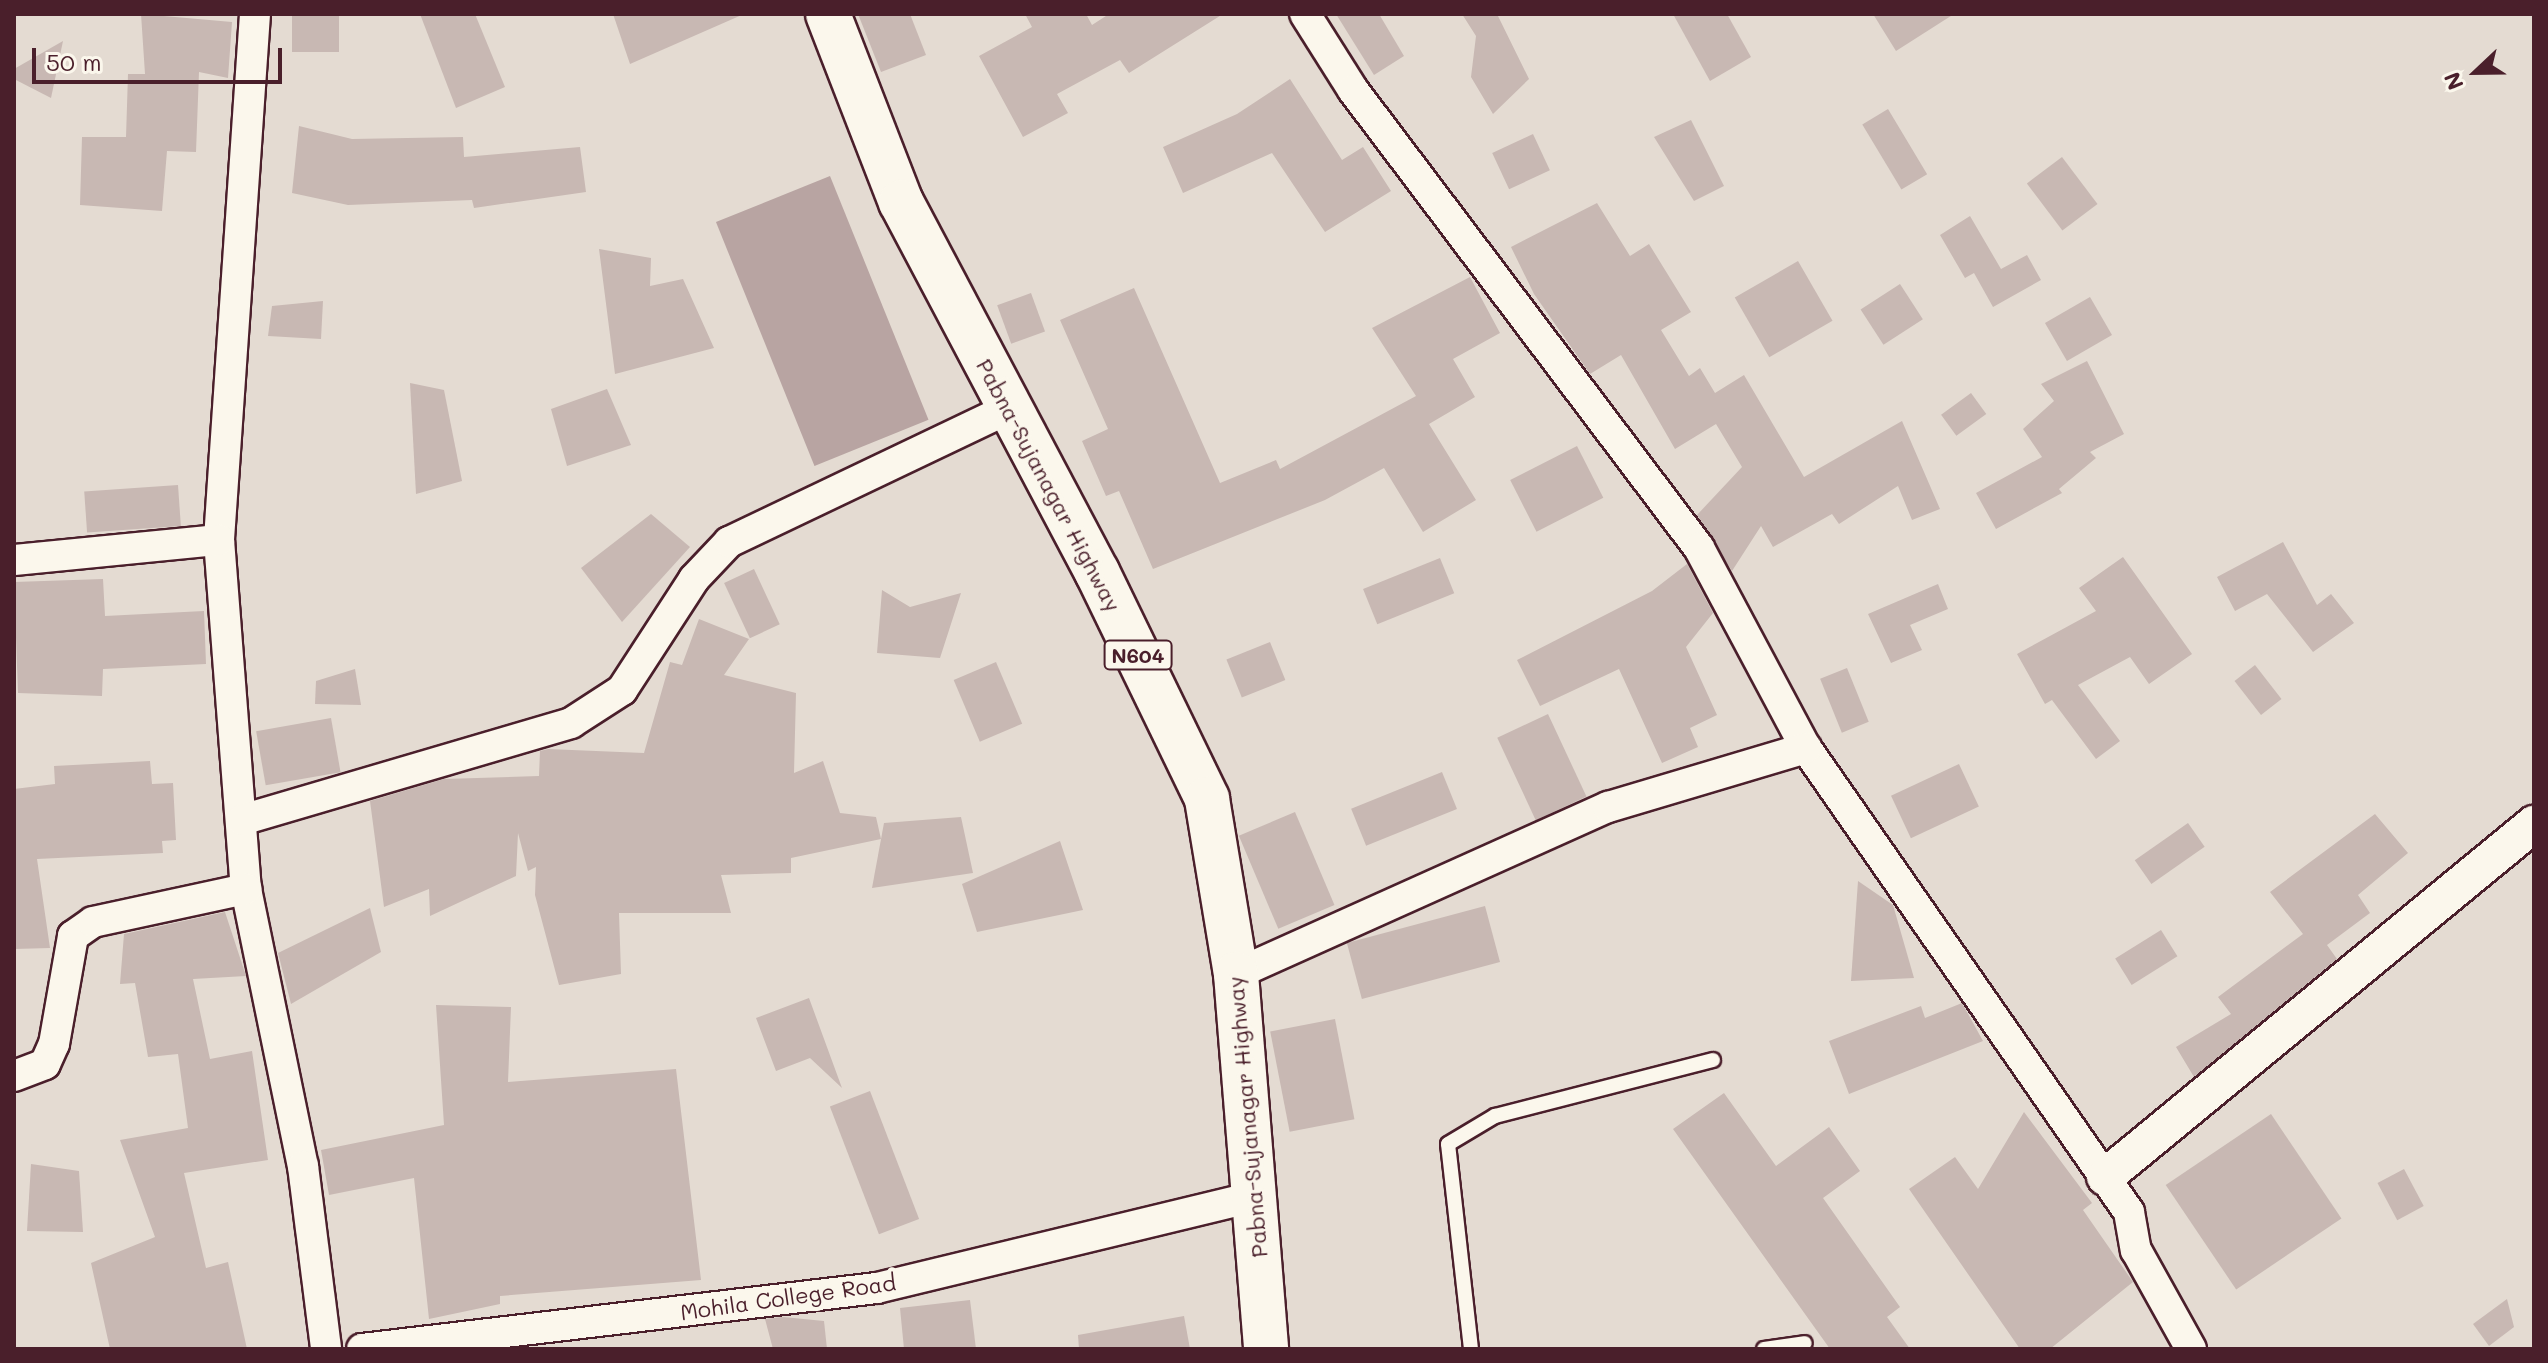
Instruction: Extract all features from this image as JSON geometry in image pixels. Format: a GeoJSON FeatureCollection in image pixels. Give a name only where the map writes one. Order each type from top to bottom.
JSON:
{"type":"FeatureCollection","features":[{"type":"Feature","properties":{"kind":"highway","name":"Pabna-Sujanagar Highway"},"geometry":{"type":"LineString","coordinates":[[828,14],[901,202],[1097,572],[1207,799],[1236,974],[1266,1349]]}},
{"type":"Feature","properties":{"kind":"street"},"geometry":{"type":"LineString","coordinates":[[255,14],[219,540],[246,889],[303,1166],[326,1349]]}},
{"type":"Feature","properties":{"kind":"street"},"geometry":{"type":"LineString","coordinates":[[1305,14],[1353,90],[1699,548],[1806,748],[2129,1212],[2136,1250],[2191,1349]]}},
{"type":"Feature","properties":{"kind":"street"},"geometry":{"type":"LineString","coordinates":[[242,820],[571,723],[622,690],[694,579],[729,542],[1008,409]]}},
{"type":"Feature","properties":{"kind":"street"},"geometry":{"type":"LineString","coordinates":[[14,560],[219,540]]}},
{"type":"Feature","properties":{"kind":"street"},"geometry":{"type":"LineString","coordinates":[[1236,974],[1608,807],[1806,748]]}},
{"type":"Feature","properties":{"kind":"street"},"geometry":{"type":"LineString","coordinates":[[2105,1177],[2534,824]]}},
{"type":"Feature","properties":{"kind":"street"},"geometry":{"type":"LineString","coordinates":[[14,1076],[45,1064],[54,1044],[73,936],[93,922],[246,889]]}},
{"type":"Feature","properties":{"kind":"street","name":"Mohila College Road"},"geometry":{"type":"LineString","coordinates":[[362,1349],[877,1288],[1254,1197]]}},
{"type":"Feature","properties":{"kind":"lane"},"geometry":{"type":"LineString","coordinates":[[1471,1349],[1448,1144],[1495,1116],[1713,1060]]}},
{"type":"Feature","properties":{"kind":"lane"},"geometry":{"type":"LineString","coordinates":[[1764,1349],[1805,1343]]}},
{"type":"Feature","properties":{"kind":"shaded area"},"geometry":{"type":"Polygon","coordinates":[[[14,14],[2534,14],[2534,1349],[14,1349],[14,14]]]}},
{"type":"Feature","properties":{"kind":"shaded area"},"geometry":{"type":"Polygon","coordinates":[[[830,176],[929,420],[814,466],[716,222],[830,176]]]}},
{"type":"Feature","properties":{"kind":"building"},"geometry":{"type":"Polygon","coordinates":[[[141,14],[232,22],[228,78],[199,72],[196,152],[167,151],[162,211],[80,205],[82,137],[126,137],[128,74],[145,74],[141,14]]]}},
{"type":"Feature","properties":{"kind":"building"},"geometry":{"type":"Polygon","coordinates":[[[292,14],[339,14],[339,52],[292,52],[292,14]]]}},
{"type":"Feature","properties":{"kind":"building"},"geometry":{"type":"Polygon","coordinates":[[[420,14],[475,14],[505,87],[456,108],[420,14]]]}},
{"type":"Feature","properties":{"kind":"building"},"geometry":{"type":"Polygon","coordinates":[[[613,14],[744,14],[630,64],[613,14]]]}},
{"type":"Feature","properties":{"kind":"building"},"geometry":{"type":"Polygon","coordinates":[[[858,14],[910,14],[926,55],[881,72],[858,14]]]}},
{"type":"Feature","properties":{"kind":"building"},"geometry":{"type":"Polygon","coordinates":[[[1025,14],[1086,14],[1092,25],[1109,14],[1223,14],[1129,73],[1120,60],[1057,94],[1068,113],[1023,137],[979,56],[1032,27],[1025,14]]]}},
{"type":"Feature","properties":{"kind":"building"},"geometry":{"type":"Polygon","coordinates":[[[1336,14],[1379,14],[1404,56],[1374,75],[1336,14]]]}},
{"type":"Feature","properties":{"kind":"building"},"geometry":{"type":"Polygon","coordinates":[[[1462,14],[1497,14],[1529,79],[1493,114],[1471,77],[1476,36],[1462,14]]]}},
{"type":"Feature","properties":{"kind":"building"},"geometry":{"type":"Polygon","coordinates":[[[1673,14],[1727,14],[1751,57],[1710,81],[1673,14]]]}},
{"type":"Feature","properties":{"kind":"building"},"geometry":{"type":"Polygon","coordinates":[[[1873,14],[1954,14],[1896,51],[1873,14]]]}},
{"type":"Feature","properties":{"kind":"building"},"geometry":{"type":"Polygon","coordinates":[[[63,41],[51,98],[14,79],[14,69],[63,41]]]}},
{"type":"Feature","properties":{"kind":"building"},"geometry":{"type":"Polygon","coordinates":[[[1290,79],[1342,160],[1363,147],[1391,191],[1325,232],[1272,153],[1183,193],[1163,147],[1237,114],[1290,79]]]}},
{"type":"Feature","properties":{"kind":"building"},"geometry":{"type":"Polygon","coordinates":[[[1888,109],[1927,174],[1901,190],[1862,124],[1888,109]]]}},
{"type":"Feature","properties":{"kind":"building"},"geometry":{"type":"Polygon","coordinates":[[[1691,120],[1724,186],[1694,201],[1654,137],[1691,120]]]}},
{"type":"Feature","properties":{"kind":"building"},"geometry":{"type":"Polygon","coordinates":[[[299,126],[352,139],[463,137],[464,157],[580,147],[586,192],[474,208],[472,200],[348,205],[292,193],[299,126]]]}},
{"type":"Feature","properties":{"kind":"building"},"geometry":{"type":"Polygon","coordinates":[[[1533,134],[1550,170],[1509,189],[1492,153],[1533,134]]]}},
{"type":"Feature","properties":{"kind":"building"},"geometry":{"type":"Polygon","coordinates":[[[2062,157],[2098,204],[2062,231],[2027,183],[2062,157]]]}},
{"type":"Feature","properties":{"kind":"building"},"geometry":{"type":"Polygon","coordinates":[[[1597,203],[1630,256],[1649,244],[1691,312],[1661,330],[1689,376],[1700,368],[1715,393],[1744,375],[1804,477],[1902,421],[1940,509],[1912,520],[1898,486],[1839,524],[1832,514],[1773,547],[1761,526],[1732,571],[1697,515],[1742,467],[1716,424],[1675,449],[1621,355],[1590,374],[1534,294],[1511,247],[1597,203]]]}},
{"type":"Feature","properties":{"kind":"building"},"geometry":{"type":"Polygon","coordinates":[[[1970,216],[2001,269],[2027,255],[2041,280],[1993,307],[1974,273],[1965,278],[1940,235],[1970,216]]]}},
{"type":"Feature","properties":{"kind":"building"},"geometry":{"type":"Polygon","coordinates":[[[599,249],[651,258],[650,286],[683,279],[714,348],[615,374],[599,249]]]}},
{"type":"Feature","properties":{"kind":"building"},"geometry":{"type":"Polygon","coordinates":[[[1798,261],[1832,321],[1769,357],[1735,298],[1798,261]]]}},
{"type":"Feature","properties":{"kind":"building"},"geometry":{"type":"Polygon","coordinates":[[[1470,277],[1500,333],[1453,359],[1475,397],[1429,424],[1476,500],[1423,532],[1384,468],[1325,500],[1153,569],[1119,491],[1106,496],[1082,441],[1108,429],[1060,320],[1134,288],[1220,483],[1276,460],[1280,469],[1416,396],[1372,328],[1470,277]]]}},
{"type":"Feature","properties":{"kind":"building"},"geometry":{"type":"Polygon","coordinates":[[[1900,284],[1923,319],[1883,345],[1861,310],[1900,284]]]}},
{"type":"Feature","properties":{"kind":"building"},"geometry":{"type":"Polygon","coordinates":[[[1031,293],[1045,332],[1011,344],[997,305],[1031,293]]]}},
{"type":"Feature","properties":{"kind":"building"},"geometry":{"type":"Polygon","coordinates":[[[2090,297],[2112,335],[2067,361],[2045,323],[2090,297]]]}},
{"type":"Feature","properties":{"kind":"building"},"geometry":{"type":"Polygon","coordinates":[[[323,301],[321,339],[268,336],[272,306],[323,301]]]}},
{"type":"Feature","properties":{"kind":"building"},"geometry":{"type":"Polygon","coordinates":[[[2087,361],[2124,434],[2090,452],[2096,458],[2059,489],[2062,493],[1996,529],[1976,493],[2042,457],[2023,429],[2054,401],[2041,384],[2087,361]]]}},
{"type":"Feature","properties":{"kind":"building"},"geometry":{"type":"Polygon","coordinates":[[[410,383],[444,390],[462,481],[416,494],[410,383]]]}},
{"type":"Feature","properties":{"kind":"building"},"geometry":{"type":"Polygon","coordinates":[[[607,389],[631,445],[567,466],[551,409],[607,389]]]}},
{"type":"Feature","properties":{"kind":"building"},"geometry":{"type":"Polygon","coordinates":[[[1971,393],[1986,414],[1956,436],[1941,415],[1971,393]]]}},
{"type":"Feature","properties":{"kind":"building"},"geometry":{"type":"Polygon","coordinates":[[[1577,446],[1603,498],[1537,532],[1510,480],[1577,446]]]}},
{"type":"Feature","properties":{"kind":"building"},"geometry":{"type":"Polygon","coordinates":[[[178,485],[181,526],[87,532],[84,492],[178,485]]]}},
{"type":"Feature","properties":{"kind":"building"},"geometry":{"type":"Polygon","coordinates":[[[651,514],[690,547],[622,622],[581,568],[651,514]]]}},
{"type":"Feature","properties":{"kind":"building"},"geometry":{"type":"Polygon","coordinates":[[[2283,542],[2317,605],[2331,594],[2354,623],[2313,652],[2267,594],[2235,611],[2217,577],[2283,542]]]}},
{"type":"Feature","properties":{"kind":"building"},"geometry":{"type":"Polygon","coordinates":[[[2123,557],[2192,654],[2149,684],[2130,657],[2078,685],[2120,741],[2096,759],[2052,700],[2045,704],[2017,654],[2096,611],[2079,588],[2123,557]]]}},
{"type":"Feature","properties":{"kind":"building"},"geometry":{"type":"Polygon","coordinates":[[[1440,558],[1454,593],[1377,624],[1363,589],[1440,558]]]}},
{"type":"Feature","properties":{"kind":"building"},"geometry":{"type":"Polygon","coordinates":[[[1687,564],[1713,613],[1686,647],[1717,715],[1690,728],[1698,747],[1662,763],[1619,669],[1540,706],[1517,660],[1652,591],[1687,564]]]}},
{"type":"Feature","properties":{"kind":"building"},"geometry":{"type":"Polygon","coordinates":[[[754,569],[780,624],[750,638],[724,583],[754,569]]]}},
{"type":"Feature","properties":{"kind":"building"},"geometry":{"type":"Polygon","coordinates":[[[103,579],[105,616],[204,611],[206,664],[103,669],[102,696],[18,693],[14,582],[103,579]]]}},
{"type":"Feature","properties":{"kind":"building"},"geometry":{"type":"Polygon","coordinates":[[[1938,584],[1948,609],[1910,625],[1922,650],[1891,663],[1868,614],[1938,584]]]}},
{"type":"Feature","properties":{"kind":"building"},"geometry":{"type":"Polygon","coordinates":[[[882,590],[910,607],[961,593],[940,658],[877,653],[882,590]]]}},
{"type":"Feature","properties":{"kind":"building"},"geometry":{"type":"Polygon","coordinates":[[[699,619],[749,639],[724,675],[796,693],[794,773],[823,761],[840,813],[876,817],[881,839],[791,858],[791,873],[721,875],[731,913],[619,913],[621,974],[559,985],[535,895],[536,867],[528,871],[518,833],[516,876],[430,916],[429,889],[384,907],[370,801],[444,779],[539,776],[540,751],[548,749],[644,753],[670,662],[682,665],[699,619]]]}},
{"type":"Feature","properties":{"kind":"building"},"geometry":{"type":"Polygon","coordinates":[[[1270,642],[1285,680],[1242,698],[1226,660],[1270,642]]]}},
{"type":"Feature","properties":{"kind":"building"},"geometry":{"type":"Polygon","coordinates":[[[996,662],[1022,724],[980,742],[954,680],[996,662]]]}},
{"type":"Feature","properties":{"kind":"building"},"geometry":{"type":"Polygon","coordinates":[[[2255,665],[2281,699],[2261,715],[2235,681],[2255,665]]]}},
{"type":"Feature","properties":{"kind":"building"},"geometry":{"type":"Polygon","coordinates":[[[1847,668],[1869,722],[1842,733],[1820,679],[1847,668]]]}},
{"type":"Feature","properties":{"kind":"building"},"geometry":{"type":"Polygon","coordinates":[[[355,669],[361,705],[315,704],[316,681],[355,669]]]}},
{"type":"Feature","properties":{"kind":"building"},"geometry":{"type":"Polygon","coordinates":[[[1548,714],[1586,796],[1536,820],[1497,738],[1548,714]]]}},
{"type":"Feature","properties":{"kind":"building"},"geometry":{"type":"Polygon","coordinates":[[[331,718],[341,772],[266,785],[256,731],[331,718]]]}},
{"type":"Feature","properties":{"kind":"building"},"geometry":{"type":"Polygon","coordinates":[[[150,761],[152,784],[173,783],[176,840],[162,841],[163,853],[37,859],[50,948],[14,949],[14,789],[55,784],[54,766],[150,761]]]}},
{"type":"Feature","properties":{"kind":"building"},"geometry":{"type":"Polygon","coordinates":[[[1959,764],[1979,807],[1911,838],[1891,796],[1959,764]]]}},
{"type":"Feature","properties":{"kind":"building"},"geometry":{"type":"Polygon","coordinates":[[[1442,772],[1457,809],[1366,846],[1351,809],[1442,772]]]}},
{"type":"Feature","properties":{"kind":"building"},"geometry":{"type":"Polygon","coordinates":[[[1295,812],[1334,905],[1278,929],[1239,836],[1295,812]]]}},
{"type":"Feature","properties":{"kind":"building"},"geometry":{"type":"Polygon","coordinates":[[[2375,814],[2408,853],[2358,895],[2370,913],[2327,945],[2337,959],[2194,1077],[2176,1047],[2231,1014],[2218,997],[2303,934],[2270,892],[2375,814]]]}},
{"type":"Feature","properties":{"kind":"building"},"geometry":{"type":"Polygon","coordinates":[[[961,817],[973,873],[872,888],[884,823],[961,817]]]}},
{"type":"Feature","properties":{"kind":"building"},"geometry":{"type":"Polygon","coordinates":[[[2188,823],[2205,847],[2151,884],[2135,860],[2188,823]]]}},
{"type":"Feature","properties":{"kind":"building"},"geometry":{"type":"Polygon","coordinates":[[[1060,841],[1083,910],[977,932],[962,884],[1060,841]]]}},
{"type":"Feature","properties":{"kind":"building"},"geometry":{"type":"Polygon","coordinates":[[[1858,881],[1893,905],[1914,978],[1851,981],[1858,881]]]}},
{"type":"Feature","properties":{"kind":"building"},"geometry":{"type":"Polygon","coordinates":[[[1485,906],[1500,962],[1362,999],[1347,943],[1485,906]]]}},
{"type":"Feature","properties":{"kind":"building"},"geometry":{"type":"Polygon","coordinates":[[[370,908],[381,952],[291,1004],[278,953],[370,908]]]}},
{"type":"Feature","properties":{"kind":"building"},"geometry":{"type":"Polygon","coordinates":[[[225,912],[246,976],[193,979],[210,1059],[252,1051],[268,1160],[184,1173],[206,1268],[228,1262],[247,1349],[110,1349],[91,1263],[155,1237],[120,1140],[188,1128],[178,1054],[148,1057],[135,983],[120,984],[124,934],[225,912]]]}},
{"type":"Feature","properties":{"kind":"building"},"geometry":{"type":"Polygon","coordinates":[[[2161,930],[2177,956],[2132,985],[2115,959],[2161,930]]]}},
{"type":"Feature","properties":{"kind":"building"},"geometry":{"type":"Polygon","coordinates":[[[809,998],[842,1088],[810,1058],[776,1071],[756,1018],[809,998]]]}},
{"type":"Feature","properties":{"kind":"building"},"geometry":{"type":"Polygon","coordinates":[[[1962,1003],[1983,1041],[1849,1094],[1829,1041],[1921,1006],[1925,1018],[1962,1003]]]}},
{"type":"Feature","properties":{"kind":"building"},"geometry":{"type":"Polygon","coordinates":[[[436,1005],[511,1007],[508,1082],[676,1069],[701,1280],[500,1296],[500,1304],[429,1319],[414,1178],[329,1195],[321,1150],[444,1125],[436,1005]]]}},
{"type":"Feature","properties":{"kind":"building"},"geometry":{"type":"Polygon","coordinates":[[[1335,1019],[1354,1119],[1290,1132],[1270,1032],[1335,1019]]]}},
{"type":"Feature","properties":{"kind":"building"},"geometry":{"type":"Polygon","coordinates":[[[870,1091],[919,1219],[879,1234],[830,1106],[870,1091]]]}},
{"type":"Feature","properties":{"kind":"building"},"geometry":{"type":"Polygon","coordinates":[[[1724,1093],[1776,1166],[1829,1127],[1860,1171],[1823,1198],[1900,1307],[1887,1317],[1910,1349],[1830,1349],[1673,1129],[1724,1093]]]}},
{"type":"Feature","properties":{"kind":"building"},"geometry":{"type":"Polygon","coordinates":[[[2024,1112],[2092,1203],[2083,1210],[2133,1282],[2050,1349],[2020,1349],[1909,1189],[1955,1157],[1978,1189],[2024,1112]]]}},
{"type":"Feature","properties":{"kind":"building"},"geometry":{"type":"Polygon","coordinates":[[[2271,1114],[2341,1218],[2236,1289],[2166,1185],[2271,1114]]]}},
{"type":"Feature","properties":{"kind":"building"},"geometry":{"type":"Polygon","coordinates":[[[31,1164],[79,1171],[83,1232],[27,1231],[31,1164]]]}},
{"type":"Feature","properties":{"kind":"building"},"geometry":{"type":"Polygon","coordinates":[[[2404,1169],[2424,1206],[2397,1220],[2378,1183],[2404,1169]]]}},
{"type":"Feature","properties":{"kind":"building"},"geometry":{"type":"Polygon","coordinates":[[[2507,1299],[2514,1327],[2489,1346],[2473,1324],[2507,1299]]]}},
{"type":"Feature","properties":{"kind":"building"},"geometry":{"type":"Polygon","coordinates":[[[970,1300],[976,1349],[904,1349],[900,1308],[970,1300]]]}},
{"type":"Feature","properties":{"kind":"building"},"geometry":{"type":"Polygon","coordinates":[[[1184,1316],[1190,1349],[1079,1349],[1078,1335],[1184,1316]]]}},
{"type":"Feature","properties":{"kind":"building"},"geometry":{"type":"Polygon","coordinates":[[[783,1317],[824,1321],[827,1349],[773,1349],[765,1319],[783,1317]]]}}]}
